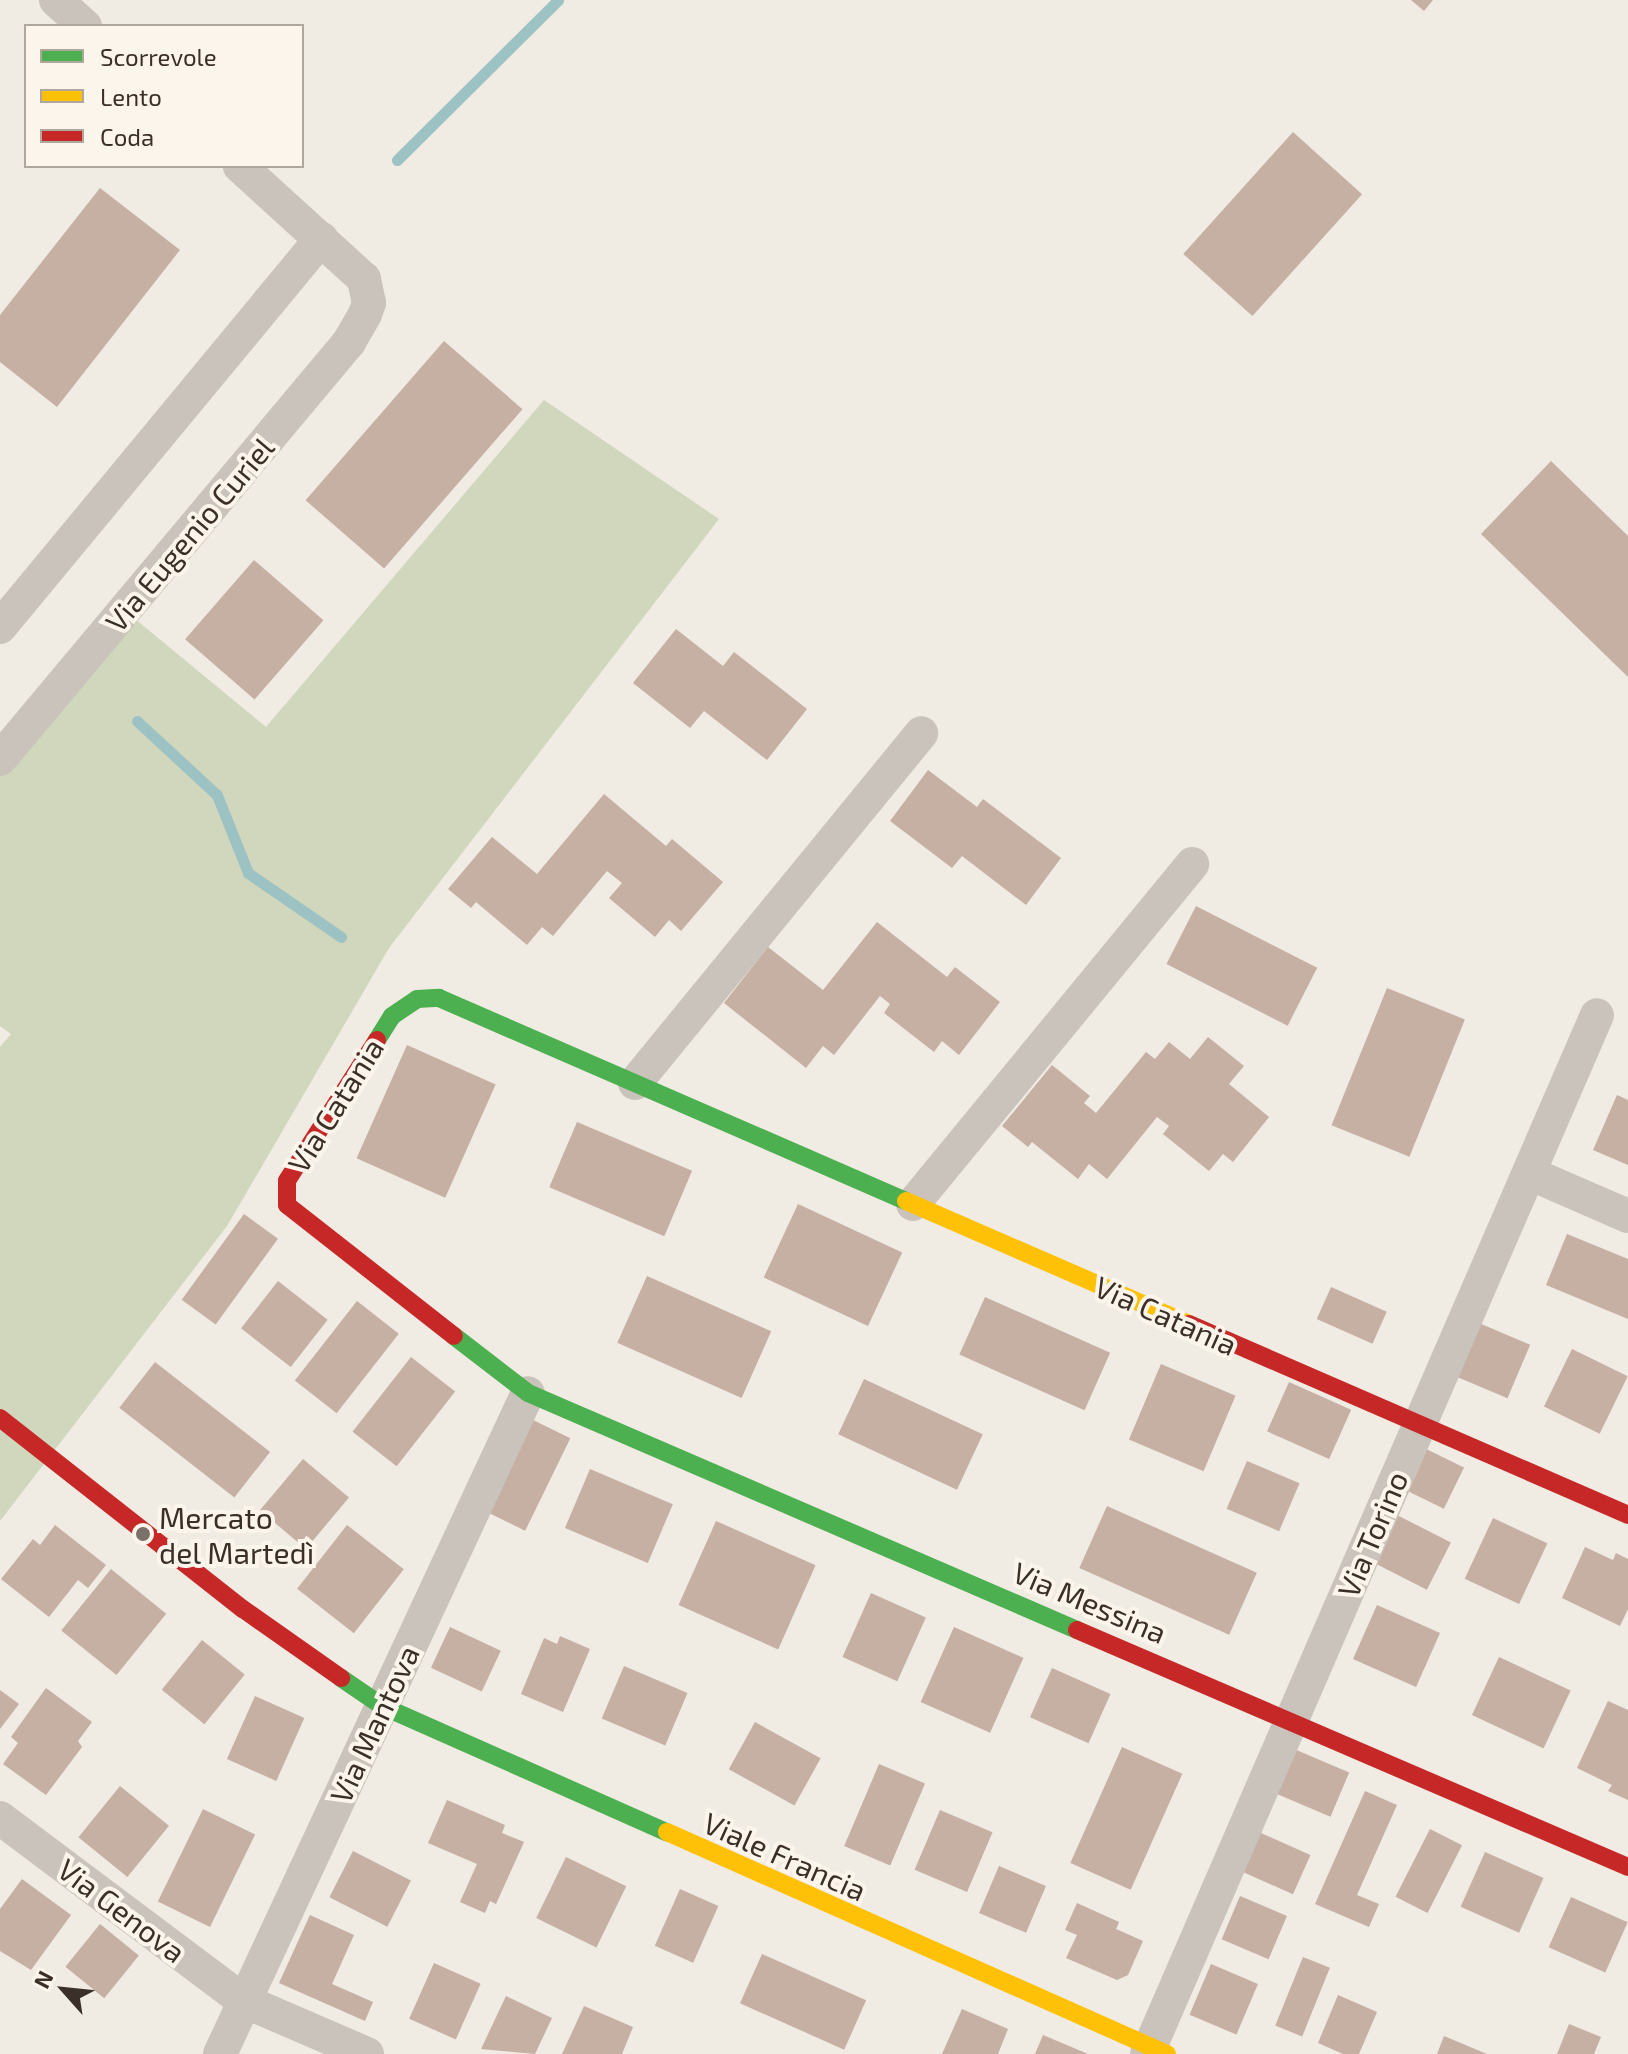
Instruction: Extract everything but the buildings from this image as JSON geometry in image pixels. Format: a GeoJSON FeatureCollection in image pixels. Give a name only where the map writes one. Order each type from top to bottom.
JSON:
{"type":"FeatureCollection","features":[{"type":"Feature","properties":{"kind":"street"},"geometry":{"type":"LineString","coordinates":[[56,0],[83,24]]}},
{"type":"Feature","properties":{"kind":"street"},"geometry":{"type":"LineString","coordinates":[[0,627],[321,239],[242,168]]}},
{"type":"Feature","properties":{"kind":"street","name":"Via Eugenio Curiel"},"geometry":{"type":"LineString","coordinates":[[0,759],[349,342],[369,303],[364,279],[321,239]]}},
{"type":"Feature","properties":{"kind":"street"},"geometry":{"type":"LineString","coordinates":[[635,1083],[921,733]]}},
{"type":"Feature","properties":{"kind":"street"},"geometry":{"type":"LineString","coordinates":[[913,1204],[1192,864]]}},
{"type":"Feature","properties":{"kind":"street","name":"Via Catania"},"geometry":{"type":"LineString","coordinates":[[528,1393],[299,1219],[287,1205],[287,1181],[392,1016],[417,999],[439,998],[1628,1515]]}},
{"type":"Feature","properties":{"kind":"street","name":"Via Torino"},"geometry":{"type":"LineString","coordinates":[[1154,2052],[1292,1719],[1597,1015]]}},
{"type":"Feature","properties":{"kind":"street"},"geometry":{"type":"LineString","coordinates":[[1529,1173],[1628,1216]]}},
{"type":"Feature","properties":{"kind":"street","name":"Via Mantova"},"geometry":{"type":"LineString","coordinates":[[220,2054],[528,1393]]}},
{"type":"Feature","properties":{"kind":"street","name":"Via Messina"},"geometry":{"type":"LineString","coordinates":[[528,1393],[1292,1719],[1628,1867]]}},
{"type":"Feature","properties":{"kind":"street","name":"Viale Francia"},"geometry":{"type":"LineString","coordinates":[[0,1418],[243,1609],[382,1706],[1154,2052]]}},
{"type":"Feature","properties":{"kind":"street","name":"Via Genova"},"geometry":{"type":"LineString","coordinates":[[0,1818],[244,2001],[367,2054]]}},
{"type":"Feature","properties":{"kind":"green space"},"geometry":{"type":"Polygon","coordinates":[[[544,400],[719,519],[389,948],[227,1226],[0,1521],[0,1047],[11,1034],[0,1026],[0,757],[123,609],[266,727],[544,400]]]}},
{"type":"Feature","properties":{"kind":"waterway"},"geometry":{"type":"LineString","coordinates":[[397,160],[558,0]]}},
{"type":"Feature","properties":{"kind":"waterway"},"geometry":{"type":"LineString","coordinates":[[137,721],[217,795],[248,873],[341,937]]}},
{"type":"Feature","properties":{"kind":"traffic: fast"},"geometry":{"type":"LineString","coordinates":[[377,1040],[392,1016],[417,999],[439,998],[906,1201]]}},
{"type":"Feature","properties":{"kind":"traffic: fast"},"geometry":{"type":"LineString","coordinates":[[454,1336],[528,1393],[1077,1630]]}},
{"type":"Feature","properties":{"kind":"traffic: fast"},"geometry":{"type":"LineString","coordinates":[[341,1678],[382,1706],[667,1832]]}},
{"type":"Feature","properties":{"kind":"traffic: slow"},"geometry":{"type":"LineString","coordinates":[[906,1201],[1189,1324]]}},
{"type":"Feature","properties":{"kind":"traffic: slow"},"geometry":{"type":"LineString","coordinates":[[667,1832],[1167,2054]]}},
{"type":"Feature","properties":{"kind":"traffic: jam"},"geometry":{"type":"LineString","coordinates":[[377,1040],[287,1181],[287,1205],[454,1336]]}},
{"type":"Feature","properties":{"kind":"traffic: jam"},"geometry":{"type":"LineString","coordinates":[[1189,1324],[1628,1515]]}},
{"type":"Feature","properties":{"kind":"traffic: jam"},"geometry":{"type":"LineString","coordinates":[[0,1418],[243,1609],[341,1678]]}},
{"type":"Feature","properties":{"kind":"traffic: jam"},"geometry":{"type":"LineString","coordinates":[[1077,1630],[1628,1867]]}},
{"type":"Feature","properties":{"kind":"place","name":"Mercato del Martedì"},"geometry":{"type":"Point","coordinates":[143,1534]}}]}
